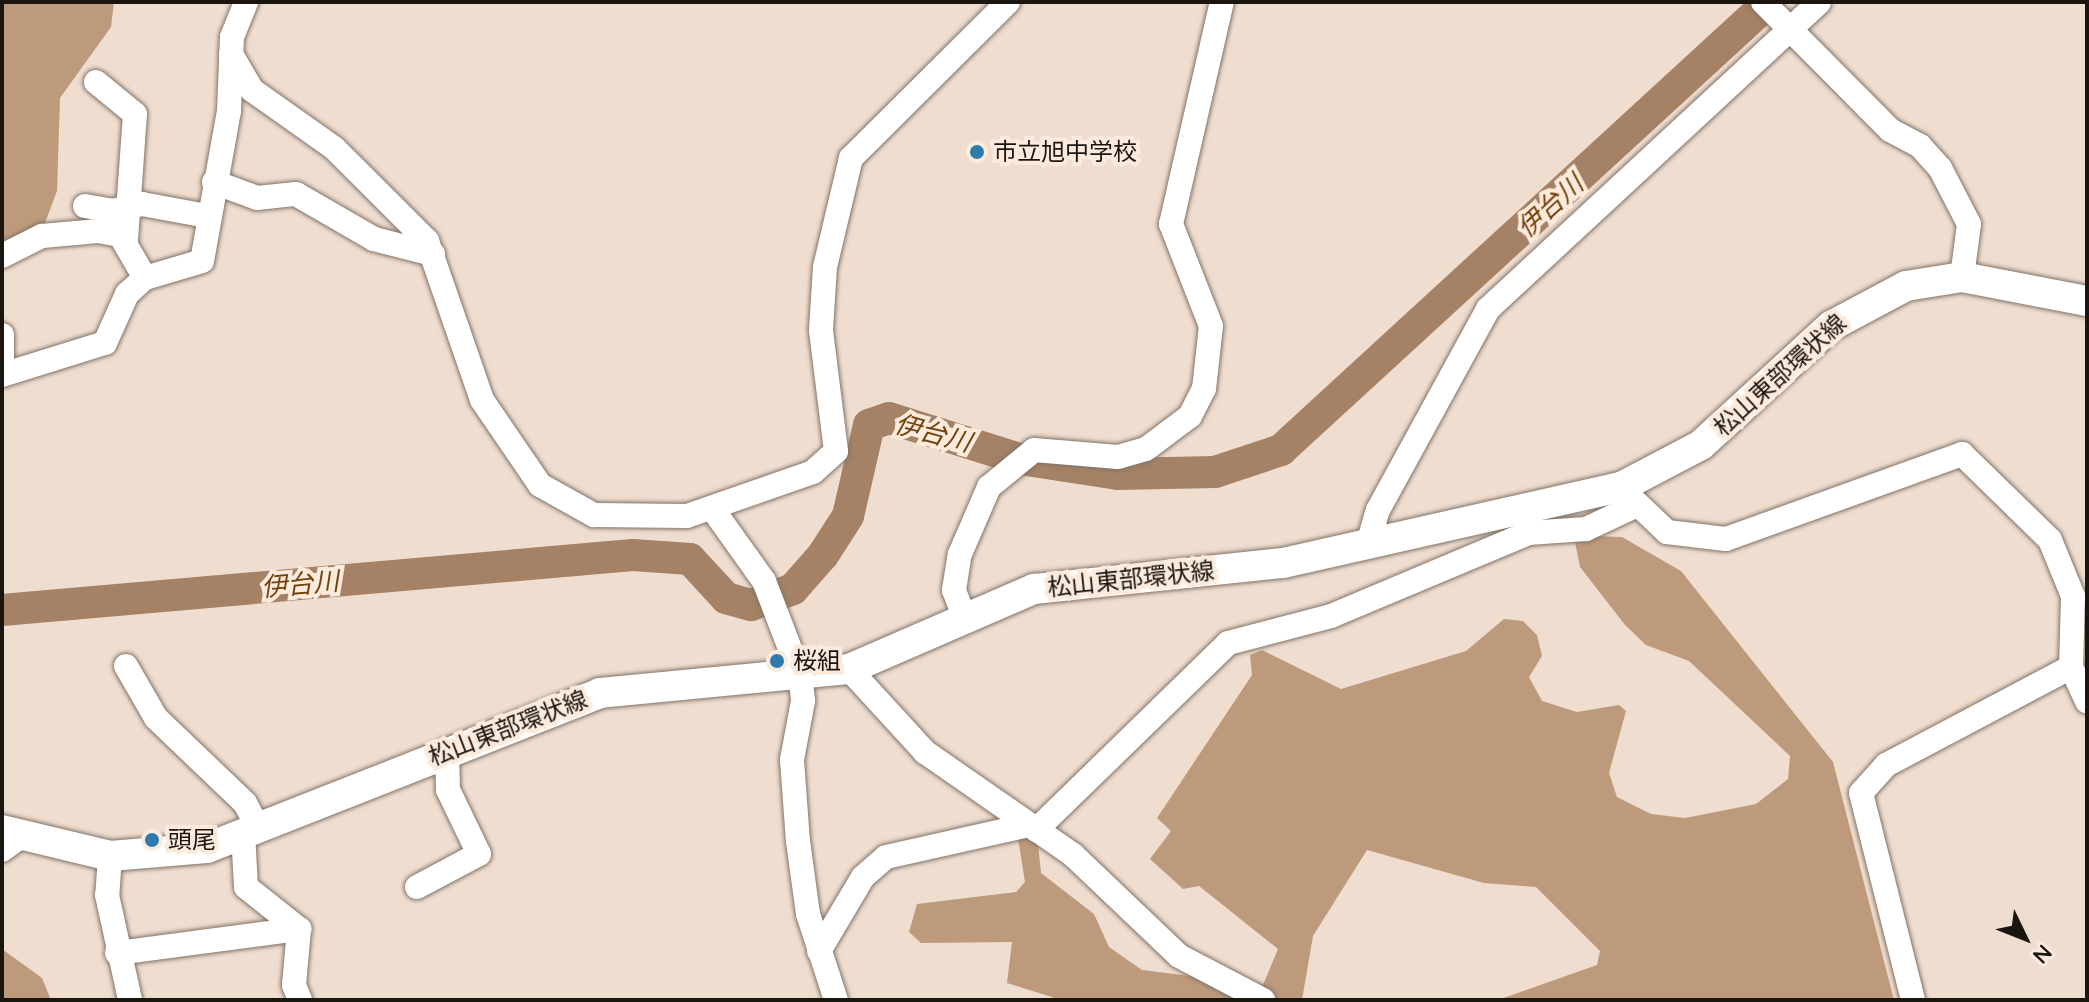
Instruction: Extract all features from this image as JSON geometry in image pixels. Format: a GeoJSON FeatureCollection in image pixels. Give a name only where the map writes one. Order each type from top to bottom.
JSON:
{"type":"FeatureCollection","features":[{"type":"Feature","properties":{"kind":"main road","name":"松山東部環状線"},"geometry":{"type":"LineString","coordinates":[[9,838],[110,856],[170,855],[251,830],[556,705],[635,685],[849,669],[965,619],[1068,582],[1283,563],[1368,544],[1629,496],[1739,417],[1854,309],[1906,286],[1962,277],[2087,301]]}},
{"type":"Feature","properties":{"kind":"street"},"geometry":{"type":"LineString","coordinates":[[231,54],[252,90],[334,148],[407,214],[433,254],[482,400],[540,485],[594,515],[714,511],[813,472],[836,451],[821,330],[825,267],[851,158],[1008,2]]}},
{"type":"Feature","properties":{"kind":"street"},"geometry":{"type":"LineString","coordinates":[[965,619],[954,590],[960,554],[989,487],[1034,450],[1056,446],[1118,457],[1146,449],[1190,416],[1204,389],[1211,326],[1171,224],[1222,2]]}},
{"type":"Feature","properties":{"kind":"street"},"geometry":{"type":"LineString","coordinates":[[1763,2],[1789,32],[1940,168],[1969,224],[1962,277]]}},
{"type":"Feature","properties":{"kind":"street"},"geometry":{"type":"LineString","coordinates":[[1368,544],[1378,510],[1488,309],[1819,2]]}},
{"type":"Feature","properties":{"kind":"street"},"geometry":{"type":"LineString","coordinates":[[2,335],[2,374],[105,343],[127,294],[145,278],[202,261],[207,216],[229,111],[231,54],[240,8]]}},
{"type":"Feature","properties":{"kind":"street"},"geometry":{"type":"LineString","coordinates":[[96,82],[135,114],[126,241],[145,278]]}},
{"type":"Feature","properties":{"kind":"street"},"geometry":{"type":"LineString","coordinates":[[214,182],[257,198],[296,194],[374,239],[433,254]]}},
{"type":"Feature","properties":{"kind":"street"},"geometry":{"type":"LineString","coordinates":[[85,206],[130,207],[207,216]]}},
{"type":"Feature","properties":{"kind":"street"},"geometry":{"type":"LineString","coordinates":[[2,256],[42,236],[98,231],[126,241]]}},
{"type":"Feature","properties":{"kind":"street"},"geometry":{"type":"LineString","coordinates":[[819,951],[863,877],[886,857],[1033,828],[1228,643],[1331,616],[1528,533],[1586,529],[1629,496],[1667,532],[1726,539],[1962,454],[2050,540],[2080,596],[2081,627],[2071,667],[2087,702]]}},
{"type":"Feature","properties":{"kind":"street"},"geometry":{"type":"LineString","coordinates":[[714,511],[764,581],[800,675],[792,786],[819,951],[836,1000]]}},
{"type":"Feature","properties":{"kind":"street"},"geometry":{"type":"LineString","coordinates":[[126,666],[156,718],[245,803],[251,830],[246,887],[299,929]]}},
{"type":"Feature","properties":{"kind":"street"},"geometry":{"type":"LineString","coordinates":[[1913,1000],[1861,793],[1886,765],[2071,667]]}},
{"type":"Feature","properties":{"kind":"street"},"geometry":{"type":"LineString","coordinates":[[849,669],[925,752],[1082,863],[1179,956],[1263,1000]]}},
{"type":"Feature","properties":{"kind":"street"},"geometry":{"type":"LineString","coordinates":[[417,887],[479,854],[448,790],[447,750]]}},
{"type":"Feature","properties":{"kind":"street"},"geometry":{"type":"LineString","coordinates":[[110,856],[107,895],[117,953],[130,1000]]}},
{"type":"Feature","properties":{"kind":"street"},"geometry":{"type":"LineString","coordinates":[[117,953],[299,929]]}},
{"type":"Feature","properties":{"kind":"street"},"geometry":{"type":"LineString","coordinates":[[299,929],[294,985],[300,1000]]}},
{"type":"Feature","properties":{"kind":"shaded area"},"geometry":{"type":"Polygon","coordinates":[[[2,2],[114,2],[111,27],[60,98],[57,191],[45,223],[2,251],[2,2]]]}},
{"type":"Feature","properties":{"kind":"shaded area"},"geometry":{"type":"Polygon","coordinates":[[[1591,536],[1622,537],[1681,571],[1833,762],[1894,1000],[1498,1000],[1597,965],[1600,951],[1536,887],[1484,883],[1367,850],[1313,936],[1302,1000],[1061,1000],[1007,983],[1012,942],[921,943],[909,932],[917,904],[1016,892],[1025,882],[1018,838],[1028,833],[1038,844],[1041,873],[1094,914],[1109,947],[1142,970],[1263,985],[1278,949],[1199,886],[1183,889],[1150,859],[1171,831],[1157,818],[1252,675],[1250,655],[1262,650],[1341,689],[1466,651],[1504,619],[1523,621],[1537,635],[1542,656],[1529,677],[1542,701],[1577,712],[1619,705],[1626,711],[1609,773],[1617,797],[1651,814],[1685,818],[1756,804],[1788,779],[1790,756],[1689,661],[1646,645],[1625,625],[1580,567],[1575,542],[1591,536]]]}},
{"type":"Feature","properties":{"kind":"shaded area"},"geometry":{"type":"Polygon","coordinates":[[[2,949],[42,978],[51,1000],[2,1000],[2,949]]]}},
{"type":"Feature","properties":{"kind":"waterway","name":"伊台川"},"geometry":{"type":"LineString","coordinates":[[2,610],[633,555],[690,559],[726,598],[751,605],[793,589],[823,555],[848,516],[869,425],[889,418],[1020,459],[1118,474],[1215,472],[1281,450],[1769,2]]}},
{"type":"Feature","properties":{"kind":"place","name":"市立旭中学校"},"geometry":{"type":"Point","coordinates":[977,152]}},
{"type":"Feature","properties":{"kind":"place","name":"桜組"},"geometry":{"type":"Point","coordinates":[777,661]}},
{"type":"Feature","properties":{"kind":"place","name":"頭尾"},"geometry":{"type":"Point","coordinates":[152,840]}}]}
